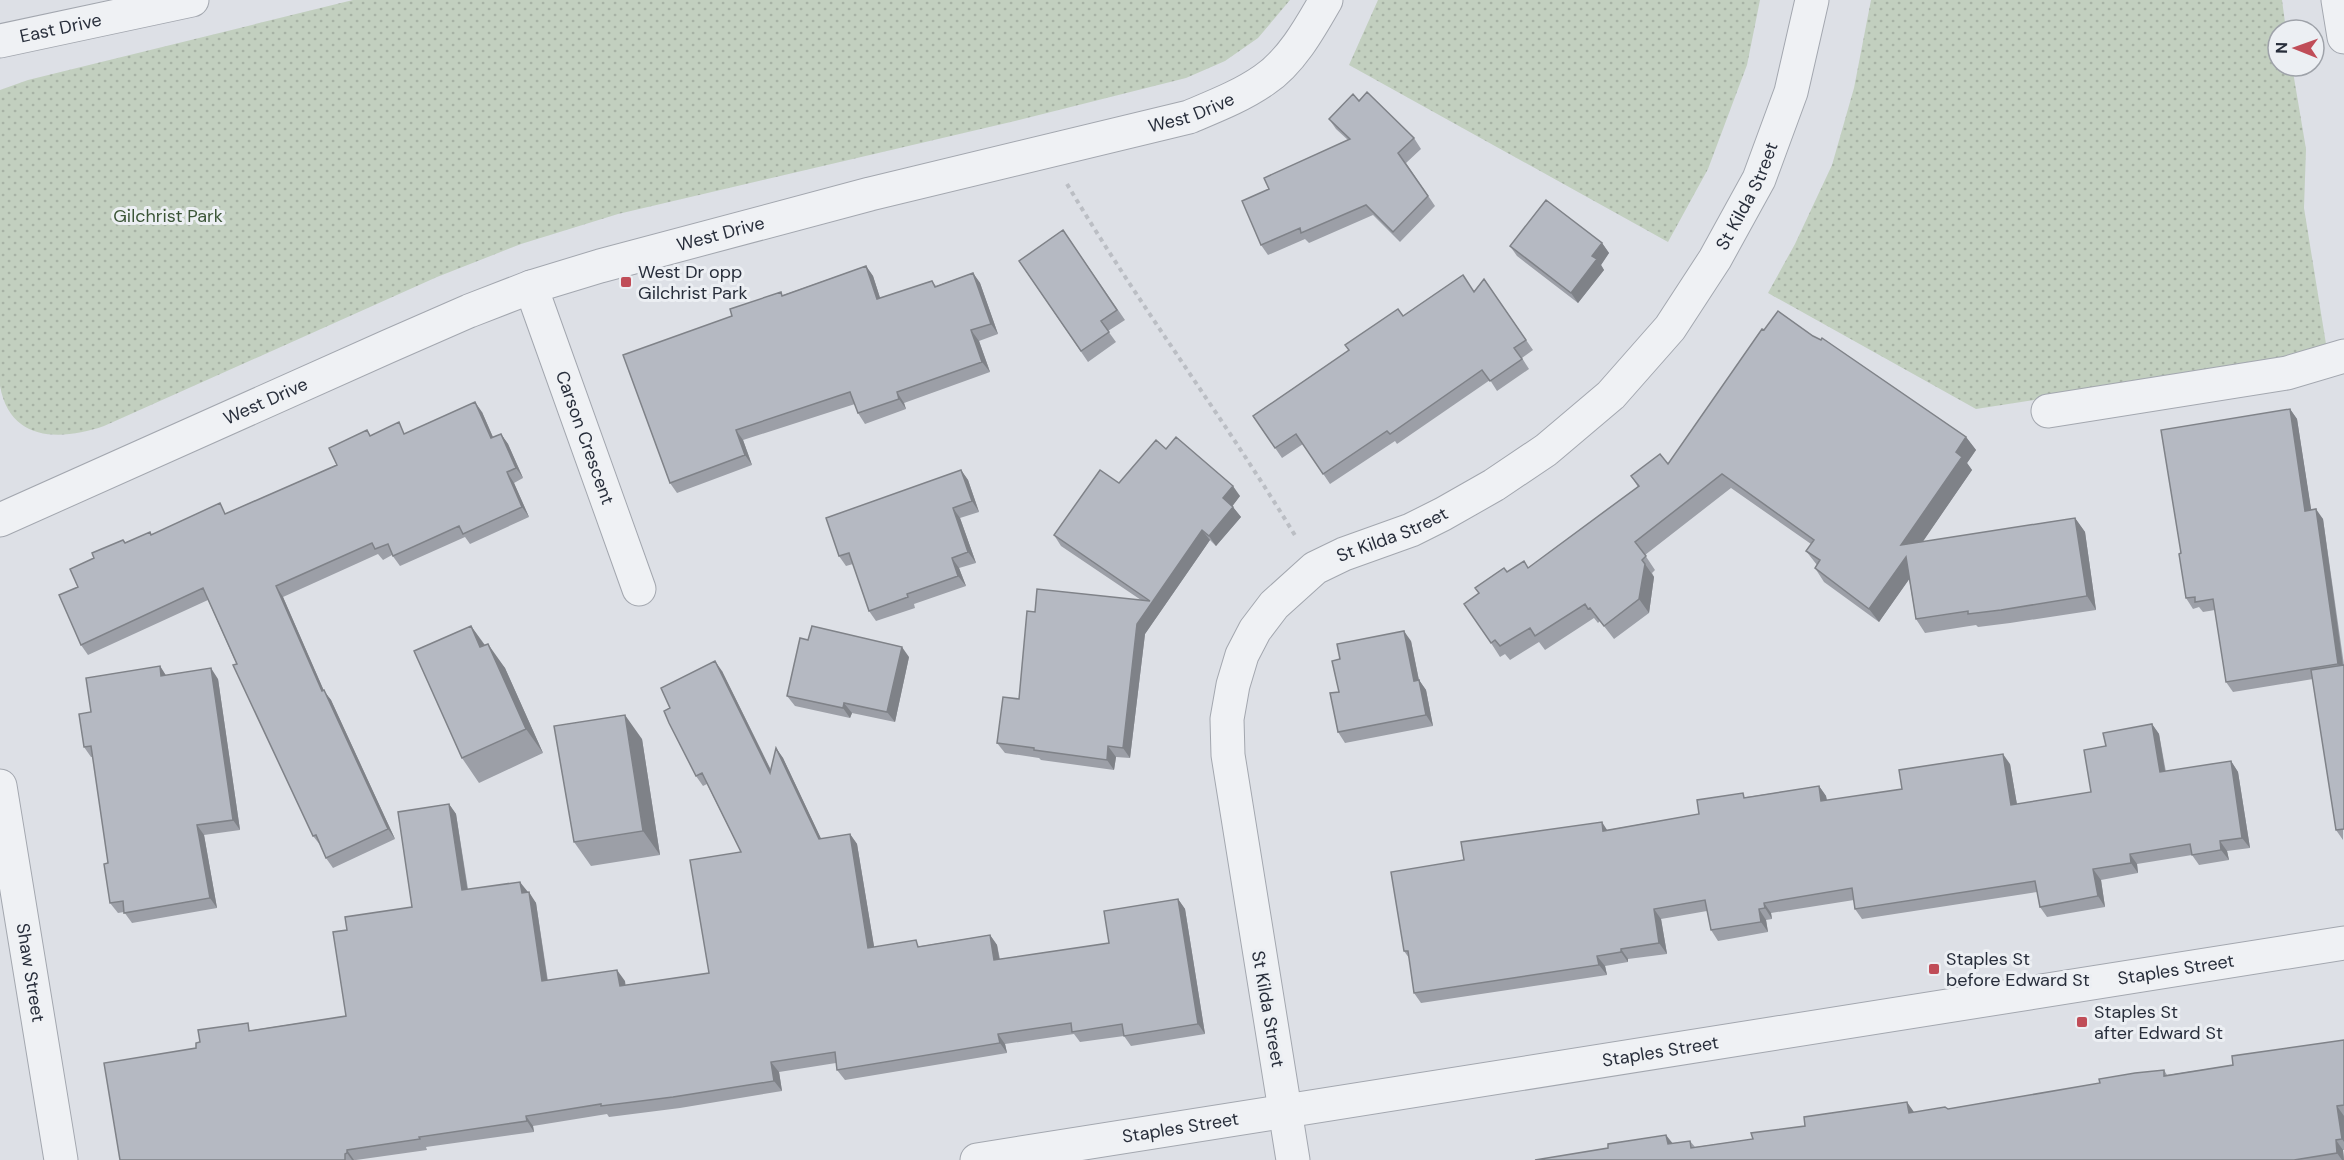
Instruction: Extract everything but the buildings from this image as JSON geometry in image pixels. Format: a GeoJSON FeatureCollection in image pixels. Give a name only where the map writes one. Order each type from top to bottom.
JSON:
{"type":"FeatureCollection","features":[{"type":"Feature","properties":{"kind":"street","name":"East Drive"},"geometry":{"type":"LineString","coordinates":[[0,41],[192,0]]}},
{"type":"Feature","properties":{"kind":"street","name":"West Drive"},"geometry":{"type":"LineString","coordinates":[[0,519],[419,332],[531,287],[610,263],[859,197],[1189,117],[1230,100],[1266,80],[1292,53],[1326,0]]}},
{"type":"Feature","properties":{"kind":"street","name":"St Kilda Street"},"geometry":{"type":"LineString","coordinates":[[1293,1160],[1228,754],[1227,719],[1233,685],[1242,655],[1255,630],[1274,605],[1315,568],[1344,554],[1411,530],[1443,514],[1503,479],[1546,450],[1611,395],[1670,328],[1715,259],[1759,179],[1791,92],[1812,0]]}},
{"type":"Feature","properties":{"kind":"street"},"geometry":{"type":"LineString","coordinates":[[2338,0],[2344,37]]}},
{"type":"Feature","properties":{"kind":"street","name":"Carson Crescent"},"geometry":{"type":"LineString","coordinates":[[531,287],[639,589]]}},
{"type":"Feature","properties":{"kind":"street"},"geometry":{"type":"LineString","coordinates":[[2048,411],[2287,373],[2344,356]]}},
{"type":"Feature","properties":{"kind":"street","name":"Shaw Street"},"geometry":{"type":"LineString","coordinates":[[0,786],[61,1160]]}},
{"type":"Feature","properties":{"kind":"street","name":"Staples Street"},"geometry":{"type":"LineString","coordinates":[[977,1160],[2344,943]]}},
{"type":"Feature","properties":{"kind":"path"},"geometry":{"type":"LineString","coordinates":[[1048,152],[1108,253],[1252,466],[1315,568]]}},
{"type":"Feature","properties":{"kind":"green space","name":"Gilchrist Park"},"geometry":{"type":"Polygon","coordinates":[[[353,0],[1290,0],[1258,38],[1225,61],[1186,78],[1015,121],[618,214],[521,244],[437,277],[104,426],[88,431],[55,435],[40,433],[14,418],[0,386],[0,90],[28,80],[353,0]]]}},
{"type":"Feature","properties":{"kind":"green space"},"geometry":{"type":"Polygon","coordinates":[[[1378,0],[1760,0],[1747,65],[1708,169],[1668,242],[1349,65],[1378,0]]]}},
{"type":"Feature","properties":{"kind":"green space"},"geometry":{"type":"Polygon","coordinates":[[[1871,0],[2282,0],[2284,18],[2266,18],[2266,78],[2294,78],[2306,149],[2304,208],[2326,344],[2284,361],[1976,409],[1768,293],[1795,244],[1832,165],[1854,88],[1871,0]]]}},
{"type":"Feature","properties":{"kind":"place","name":"West Dr opp Gilchrist Park"},"geometry":{"type":"Point","coordinates":[626,282]}},
{"type":"Feature","properties":{"kind":"place","name":"Staples St before Edward St"},"geometry":{"type":"Point","coordinates":[1934,969]}},
{"type":"Feature","properties":{"kind":"place","name":"Staples St after Edward St"},"geometry":{"type":"Point","coordinates":[2082,1022]}}]}
